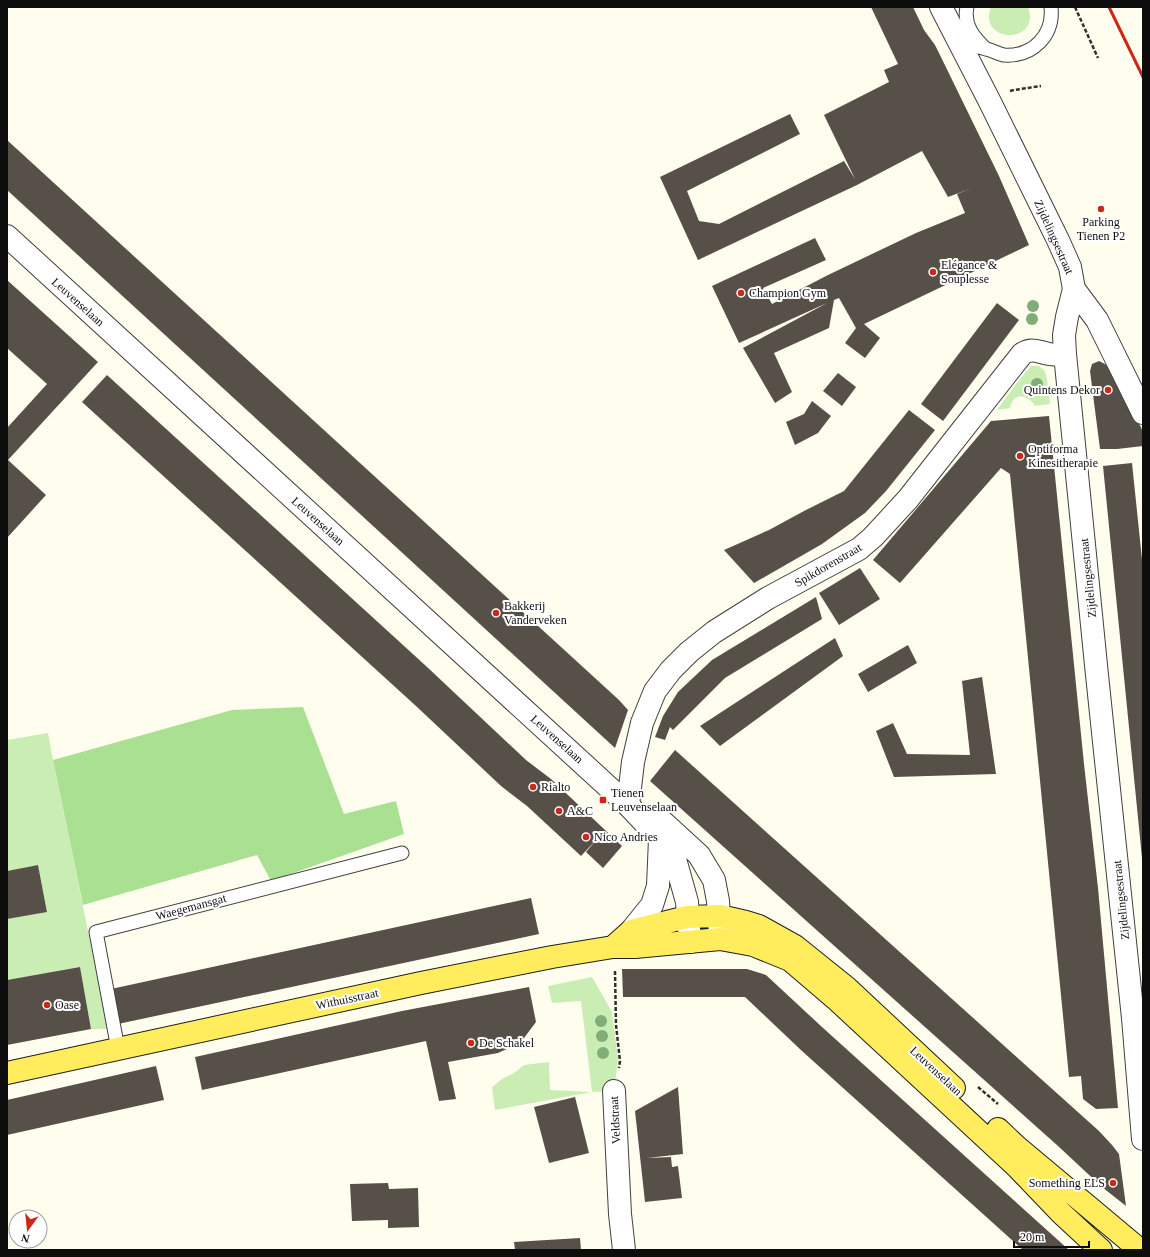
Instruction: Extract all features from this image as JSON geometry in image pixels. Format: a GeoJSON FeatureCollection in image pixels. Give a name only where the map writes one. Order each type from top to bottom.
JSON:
{"type":"FeatureCollection","features":[{"type":"Feature","properties":{"kind":"main road","name":"Leuvenselaan"},"geometry":{"type":"LineString","coordinates":[[614,957],[631,931],[687,917],[720,916],[746,922],[795,946],[840,982],[1017,1146],[1140,1250]]}},
{"type":"Feature","properties":{"kind":"main road","name":"Leuvenselaan"},"geometry":{"type":"LineString","coordinates":[[690,942],[720,939],[753,945],[790,960],[838,1000],[1017,1167],[1061,1213],[1101,1250]]}},
{"type":"Feature","properties":{"kind":"main road","name":"Withuisstraat"},"geometry":{"type":"LineString","coordinates":[[7,1073],[421,983],[552,957],[614,957],[635,947],[690,942]]}},
{"type":"Feature","properties":{"kind":"street","name":"Zijdelingsestraat"},"geometry":{"type":"LineString","coordinates":[[941,7],[1058,240],[1070,267],[1074,289],[1064,335],[1096,668],[1133,1018],[1143,1139]]}},
{"type":"Feature","properties":{"kind":"street","name":"Leuvenselaan"},"geometry":{"type":"LineString","coordinates":[[7,236],[628,805],[660,838],[675,859],[687,902],[690,942]]}},
{"type":"Feature","properties":{"kind":"street"},"geometry":{"type":"LineString","coordinates":[[1074,289],[1097,320],[1143,413]]}},
{"type":"Feature","properties":{"kind":"street","name":"Spikdorenstraat"},"geometry":{"type":"LineString","coordinates":[[628,805],[633,762],[642,723],[655,692],[671,670],[689,652],[714,632],[768,598],[864,545],[881,529],[908,499],[1022,354],[1026,351],[1034,350],[1051,354],[1066,354]]}},
{"type":"Feature","properties":{"kind":"street","name":"Leuvenselaan"},"geometry":{"type":"LineString","coordinates":[[628,805],[663,822],[700,855],[714,880],[720,916],[720,939]]}},
{"type":"Feature","properties":{"kind":"street","name":"Leuvenselaan"},"geometry":{"type":"LineString","coordinates":[[631,931],[652,905],[658,886],[660,838]]}},
{"type":"Feature","properties":{"kind":"street","name":"Veldstraat"},"geometry":{"type":"LineString","coordinates":[[614,1091],[620,1214],[624,1250]]}},
{"type":"Feature","properties":{"kind":"lane"},"geometry":{"type":"LineString","coordinates":[[967,7],[966,11],[968,26],[975,39],[986,49]]}},
{"type":"Feature","properties":{"kind":"lane"},"geometry":{"type":"LineString","coordinates":[[959,43],[986,49],[1003,55],[1020,54],[1036,46],[1047,33],[1052,16],[1051,7]]}},
{"type":"Feature","properties":{"kind":"lane","name":"Waegemansgat"},"geometry":{"type":"LineString","coordinates":[[118,1049],[96,932],[402,853]]}},
{"type":"Feature","properties":{"kind":"path"},"geometry":{"type":"LineString","coordinates":[[1075,7],[1098,58]]}},
{"type":"Feature","properties":{"kind":"path"},"geometry":{"type":"LineString","coordinates":[[990,102],[1014,90],[1041,86]]}},
{"type":"Feature","properties":{"kind":"path","name":"Veldstraat"},"geometry":{"type":"LineString","coordinates":[[614,957],[616,1025],[620,1061],[614,1091]]}},
{"type":"Feature","properties":{"kind":"green space"},"geometry":{"type":"Polygon","coordinates":[[[991,7],[1028,7],[1030,19],[1026,28],[1019,33],[1010,35],[1000,33],[993,28],[989,19],[991,7]]]}},
{"type":"Feature","properties":{"kind":"green space"},"geometry":{"type":"Polygon","coordinates":[[[1031,366],[1039,366],[1045,371],[1050,404],[1035,406],[1029,399],[1021,396],[1014,399],[1010,408],[997,410],[1016,384],[1031,366]]]}},
{"type":"Feature","properties":{"kind":"green space"},"geometry":{"type":"Polygon","coordinates":[[[303,707],[344,814],[396,801],[404,834],[271,881],[257,855],[83,905],[53,760],[232,710],[303,707]]]}},
{"type":"Feature","properties":{"kind":"green space"},"geometry":{"type":"Polygon","coordinates":[[[48,733],[108,1029],[91,1029],[80,967],[7,980],[7,919],[47,911],[38,865],[7,871],[7,740],[48,733]]]}},
{"type":"Feature","properties":{"kind":"green space"},"geometry":{"type":"Polygon","coordinates":[[[592,977],[612,1012],[618,1059],[614,1091],[592,1092],[581,1001],[552,1003],[548,986],[592,977]]]}},
{"type":"Feature","properties":{"kind":"green space"},"geometry":{"type":"Polygon","coordinates":[[[549,1062],[550,1090],[592,1092],[495,1110],[492,1087],[524,1065],[549,1062]]]}},
{"type":"Feature","properties":{"kind":"building"},"geometry":{"type":"Polygon","coordinates":[[[871,7],[913,7],[924,30],[935,45],[999,176],[1029,245],[864,324],[880,338],[865,358],[845,343],[856,328],[839,298],[834,300],[829,328],[774,353],[792,392],[775,403],[743,348],[827,303],[739,343],[712,286],[815,238],[826,260],[763,288],[772,304],[828,275],[916,233],[965,213],[957,194],[972,188],[948,197],[922,151],[857,185],[698,260],[660,177],[790,114],[800,134],[687,191],[699,221],[719,224],[844,161],[855,179],[824,115],[889,82],[884,70],[898,64],[871,7]]]}},
{"type":"Feature","properties":{"kind":"building"},"geometry":{"type":"Polygon","coordinates":[[[7,140],[619,700],[628,710],[615,748],[7,190],[7,140]]]}},
{"type":"Feature","properties":{"kind":"building"},"geometry":{"type":"Polygon","coordinates":[[[7,280],[98,362],[8,460],[46,495],[7,538],[7,428],[47,384],[7,348],[7,280]]]}},
{"type":"Feature","properties":{"kind":"building"},"geometry":{"type":"Polygon","coordinates":[[[997,303],[1019,320],[943,421],[921,404],[997,303]]]}},
{"type":"Feature","properties":{"kind":"building","name":"Quintens Dekor"},"geometry":{"type":"Polygon","coordinates":[[[1099,361],[1105,364],[1109,369],[1132,408],[1143,432],[1143,446],[1100,449],[1090,371],[1092,364],[1099,361]]]}},
{"type":"Feature","properties":{"kind":"building"},"geometry":{"type":"Polygon","coordinates":[[[838,373],[856,387],[842,406],[823,391],[838,373]]]}},
{"type":"Feature","properties":{"kind":"building"},"geometry":{"type":"Polygon","coordinates":[[[107,375],[426,666],[526,760],[551,779],[622,846],[603,868],[586,852],[596,840],[581,856],[527,806],[501,786],[416,706],[82,402],[107,375]]]}},
{"type":"Feature","properties":{"kind":"building"},"geometry":{"type":"Polygon","coordinates":[[[812,401],[831,416],[818,433],[795,445],[786,422],[804,414],[812,401]]]}},
{"type":"Feature","properties":{"kind":"building"},"geometry":{"type":"Polygon","coordinates":[[[909,410],[935,430],[886,491],[865,513],[822,544],[754,583],[724,550],[769,530],[844,491],[909,410]]]}},
{"type":"Feature","properties":{"kind":"building"},"geometry":{"type":"Polygon","coordinates":[[[1049,416],[1098,888],[1118,1108],[1096,1109],[1083,1099],[1081,1076],[1069,1077],[1010,474],[1001,468],[900,583],[873,560],[991,421],[1049,416]]]}},
{"type":"Feature","properties":{"kind":"building"},"geometry":{"type":"Polygon","coordinates":[[[1132,463],[1143,569],[1143,858],[1103,466],[1132,463]]]}},
{"type":"Feature","properties":{"kind":"building"},"geometry":{"type":"Polygon","coordinates":[[[860,568],[880,599],[839,625],[819,593],[860,568]]]}},
{"type":"Feature","properties":{"kind":"building"},"geometry":{"type":"Polygon","coordinates":[[[816,597],[822,619],[725,678],[673,730],[670,727],[665,740],[655,737],[663,716],[678,692],[712,660],[816,597]]]}},
{"type":"Feature","properties":{"kind":"building"},"geometry":{"type":"Polygon","coordinates":[[[835,638],[843,656],[720,746],[700,726],[835,638]]]}},
{"type":"Feature","properties":{"kind":"building"},"geometry":{"type":"Polygon","coordinates":[[[908,645],[917,663],[868,692],[858,674],[908,645]]]}},
{"type":"Feature","properties":{"kind":"building"},"geometry":{"type":"Polygon","coordinates":[[[982,677],[996,774],[894,777],[876,731],[893,723],[907,754],[970,755],[962,681],[982,677]]]}},
{"type":"Feature","properties":{"kind":"building"},"geometry":{"type":"Polygon","coordinates":[[[675,750],[1099,1131],[1119,1154],[1126,1206],[1102,1187],[650,781],[675,750]]]}},
{"type":"Feature","properties":{"kind":"building"},"geometry":{"type":"Polygon","coordinates":[[[38,865],[47,912],[7,919],[7,871],[38,865]]]}},
{"type":"Feature","properties":{"kind":"building"},"geometry":{"type":"Polygon","coordinates":[[[531,898],[539,934],[118,1024],[111,989],[531,898]]]}},
{"type":"Feature","properties":{"kind":"building","name":"Oase"},"geometry":{"type":"Polygon","coordinates":[[[80,967],[91,1029],[7,1045],[7,980],[80,967]]]}},
{"type":"Feature","properties":{"kind":"building"},"geometry":{"type":"Polygon","coordinates":[[[622,969],[747,969],[766,975],[1069,1250],[1023,1250],[802,1051],[745,997],[623,997],[622,969]]]}},
{"type":"Feature","properties":{"kind":"building"},"geometry":{"type":"Polygon","coordinates":[[[529,987],[536,1022],[524,1038],[513,1046],[498,1053],[448,1062],[456,1099],[439,1101],[426,1041],[202,1090],[195,1057],[402,1011],[529,987]]]}},
{"type":"Feature","properties":{"kind":"building"},"geometry":{"type":"Polygon","coordinates":[[[156,1066],[164,1100],[7,1135],[7,1100],[156,1066]]]}},
{"type":"Feature","properties":{"kind":"building"},"geometry":{"type":"Polygon","coordinates":[[[678,1087],[683,1154],[647,1158],[671,1157],[672,1167],[678,1166],[682,1198],[645,1202],[635,1111],[678,1087]]]}},
{"type":"Feature","properties":{"kind":"building"},"geometry":{"type":"Polygon","coordinates":[[[575,1097],[589,1153],[549,1163],[534,1107],[575,1097]]]}},
{"type":"Feature","properties":{"kind":"building"},"geometry":{"type":"Polygon","coordinates":[[[388,1183],[389,1189],[418,1188],[419,1227],[388,1228],[388,1220],[352,1221],[350,1184],[388,1183]]]}},
{"type":"Feature","properties":{"kind":"building"},"geometry":{"type":"Polygon","coordinates":[[[580,1238],[581,1250],[515,1250],[514,1242],[580,1238]]]}},
{"type":"Feature","properties":{"kind":"railway"},"geometry":{"type":"LineString","coordinates":[[1109,7],[1143,77]]}},
{"type":"Feature","properties":{"kind":"place","name":"Parking Tienen P2"},"geometry":{"type":"Point","coordinates":[1101,209]}},
{"type":"Feature","properties":{"kind":"place","name":"Elégance & Souplesse"},"geometry":{"type":"Point","coordinates":[933,272]}},
{"type":"Feature","properties":{"kind":"place","name":"Champion Gym"},"geometry":{"type":"Point","coordinates":[741,293]}},
{"type":"Feature","properties":{"kind":"place","name":"Quintens Dekor"},"geometry":{"type":"Point","coordinates":[1108,390]}},
{"type":"Feature","properties":{"kind":"place","name":"Optiforma Kinesitherapie"},"geometry":{"type":"Point","coordinates":[1020,456]}},
{"type":"Feature","properties":{"kind":"place","name":"Bakkerij Vanderveken"},"geometry":{"type":"Point","coordinates":[496,613]}},
{"type":"Feature","properties":{"kind":"place","name":"Rialto"},"geometry":{"type":"Point","coordinates":[533,787]}},
{"type":"Feature","properties":{"kind":"place","name":"Tienen Leuvenselaan"},"geometry":{"type":"Point","coordinates":[603,800]}},
{"type":"Feature","properties":{"kind":"place","name":"A&C"},"geometry":{"type":"Point","coordinates":[559,811]}},
{"type":"Feature","properties":{"kind":"place","name":"Nico Andries"},"geometry":{"type":"Point","coordinates":[586,837]}},
{"type":"Feature","properties":{"kind":"place","name":"Oase"},"geometry":{"type":"Point","coordinates":[47,1005]}},
{"type":"Feature","properties":{"kind":"place","name":"De Schakel"},"geometry":{"type":"Point","coordinates":[471,1043]}},
{"type":"Feature","properties":{"kind":"place","name":"Something ELS"},"geometry":{"type":"Point","coordinates":[1113,1183]}}]}
